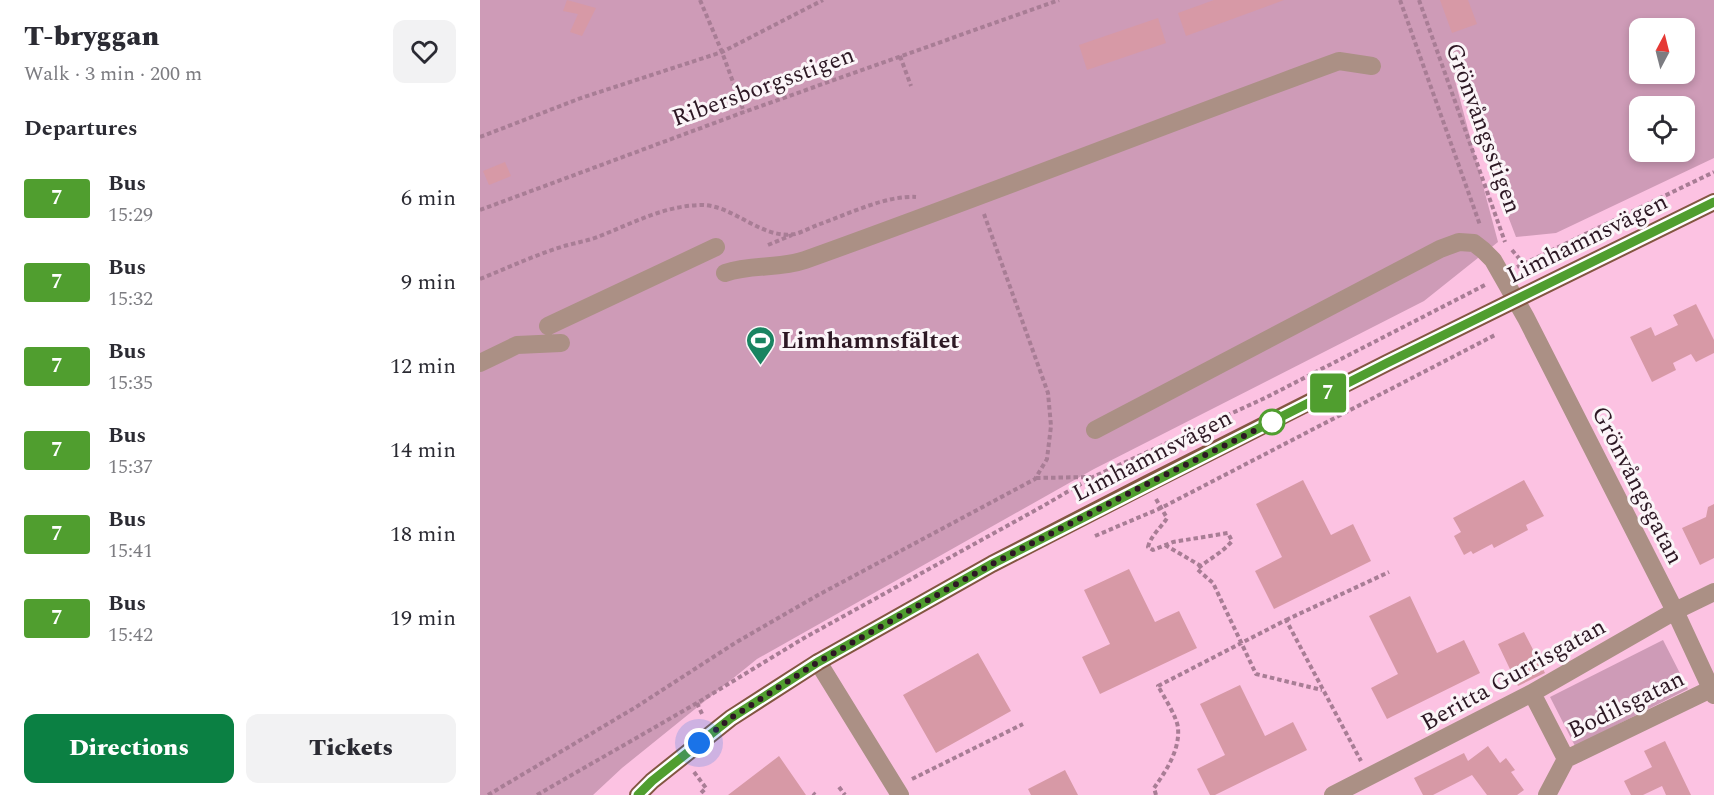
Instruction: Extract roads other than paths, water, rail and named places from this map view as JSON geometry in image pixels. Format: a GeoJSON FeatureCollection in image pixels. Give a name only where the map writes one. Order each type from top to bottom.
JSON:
{"type":"FeatureCollection","features":[{"type":"Feature","properties":{"kind":"main road","name":"Limhamnsvägen"},"geometry":{"type":"LineString","coordinates":[[638,795],[652,781],[731,718],[818,662],[992,564],[1515,299],[1714,202]]}},
{"type":"Feature","properties":{"kind":"street"},"geometry":{"type":"LineString","coordinates":[[725,273],[749,267],[798,262],[979,198],[1339,61],[1372,66]]}},
{"type":"Feature","properties":{"kind":"street","name":"Grönvångsgatan"},"geometry":{"type":"LineString","coordinates":[[1095,430],[1440,249],[1459,242],[1474,243],[1484,249],[1515,299],[1675,611],[1713,692]]}},
{"type":"Feature","properties":{"kind":"street"},"geometry":{"type":"LineString","coordinates":[[548,326],[716,247]]}},
{"type":"Feature","properties":{"kind":"street"},"geometry":{"type":"LineString","coordinates":[[480,363],[517,345],[561,343]]}},
{"type":"Feature","properties":{"kind":"street","name":"Beritta Gurrisgatan"},"geometry":{"type":"LineString","coordinates":[[1333,795],[1532,693],[1675,611],[1714,592]]}},
{"type":"Feature","properties":{"kind":"street"},"geometry":{"type":"LineString","coordinates":[[818,662],[898,791]]}},
{"type":"Feature","properties":{"kind":"street","name":"Bodilsgatan"},"geometry":{"type":"LineString","coordinates":[[1547,795],[1566,759],[1713,692]]}},
{"type":"Feature","properties":{"kind":"street"},"geometry":{"type":"LineString","coordinates":[[1532,693],[1566,759]]}},
{"type":"Feature","properties":{"kind":"place","name":"Limhamnsfältet"},"geometry":{"type":"Point","coordinates":[760,366]}}]}
